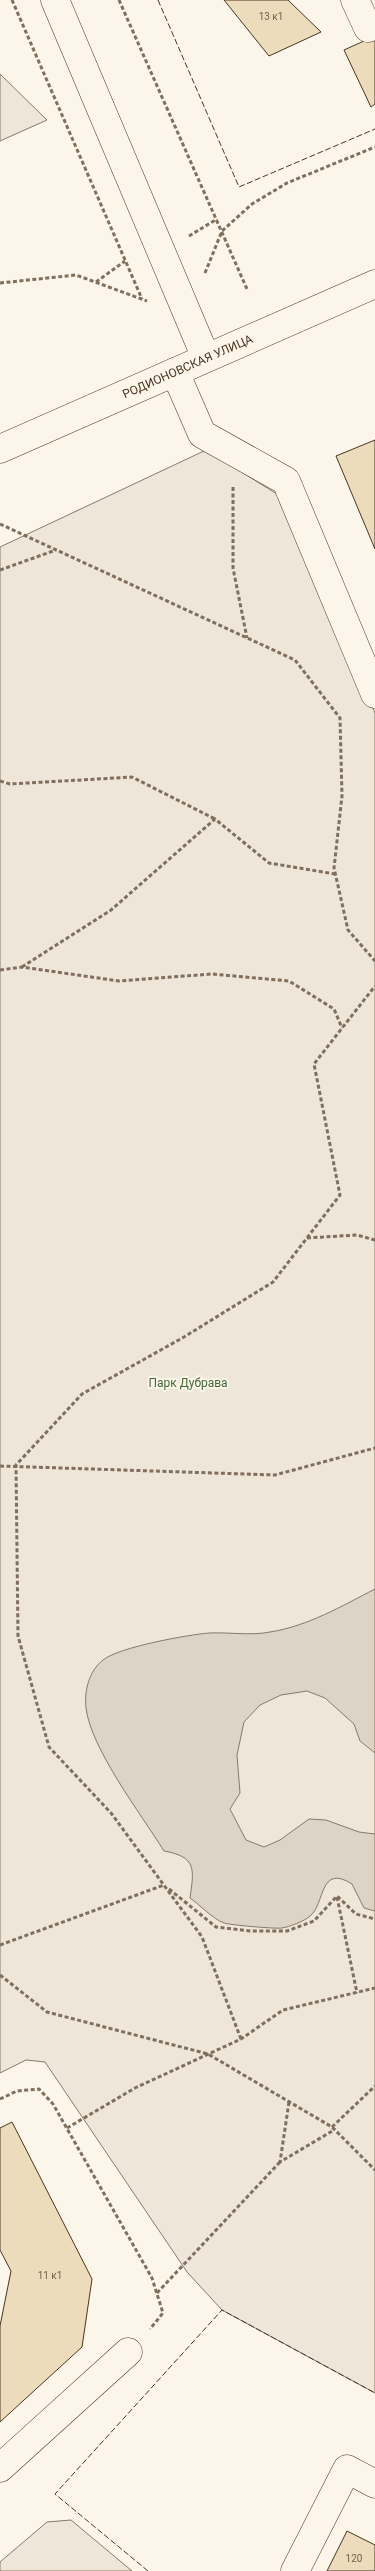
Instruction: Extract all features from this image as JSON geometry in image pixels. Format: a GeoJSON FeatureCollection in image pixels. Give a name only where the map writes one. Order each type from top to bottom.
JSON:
{"type":"FeatureCollection","features":[{"type":"Feature","properties":{"kind":"street"},"geometry":{"type":"LineString","coordinates":[[55,0],[206,358]]}},
{"type":"Feature","properties":{"kind":"street"},"geometry":{"type":"LineString","coordinates":[[355,0],[368,28]]}},
{"type":"Feature","properties":{"kind":"street","name":"РОДИОНОВСКАЯ УЛИЦА"},"geometry":{"type":"LineString","coordinates":[[0,449],[375,284]]}},
{"type":"Feature","properties":{"kind":"street"},"geometry":{"type":"LineString","coordinates":[[175,372],[202,434],[286,481],[375,694]]}},
{"type":"Feature","properties":{"kind":"street"},"geometry":{"type":"LineString","coordinates":[[0,2468],[128,2352]]}},
{"type":"Feature","properties":{"kind":"street"},"geometry":{"type":"LineString","coordinates":[[295,2571],[347,2469],[375,2484]]}},
{"type":"Feature","properties":{"kind":"path"},"geometry":{"type":"LineString","coordinates":[[12,0],[142,299]]}},
{"type":"Feature","properties":{"kind":"path"},"geometry":{"type":"LineString","coordinates":[[119,0],[247,289]]}},
{"type":"Feature","properties":{"kind":"path"},"geometry":{"type":"LineString","coordinates":[[96,282],[126,261],[161,252]]}},
{"type":"Feature","properties":{"kind":"path"},"geometry":{"type":"LineString","coordinates":[[232,451],[233,568],[247,638]]}},
{"type":"Feature","properties":{"kind":"path"},"geometry":{"type":"LineString","coordinates":[[0,524],[295,660],[340,718],[342,796],[335,874],[348,930],[375,961]]}},
{"type":"Feature","properties":{"kind":"path"},"geometry":{"type":"LineString","coordinates":[[0,570],[57,550]]}},
{"type":"Feature","properties":{"kind":"path"},"geometry":{"type":"LineString","coordinates":[[0,781],[10,784],[132,777],[214,819],[269,863],[335,874]]}},
{"type":"Feature","properties":{"kind":"path"},"geometry":{"type":"LineString","coordinates":[[22,967],[111,910],[214,819]]}},
{"type":"Feature","properties":{"kind":"path"},"geometry":{"type":"LineString","coordinates":[[0,970],[22,967],[119,981],[212,974],[289,981],[334,1009],[342,1028]]}},
{"type":"Feature","properties":{"kind":"path"},"geometry":{"type":"LineString","coordinates":[[241,2039],[202,1937],[111,1813],[49,1747],[18,1636],[16,1465],[82,1394],[184,1337],[273,1282],[340,1195],[314,1064],[375,986]]}},
{"type":"Feature","properties":{"kind":"path"},"geometry":{"type":"LineString","coordinates":[[307,1238],[357,1235],[375,1240]]}},
{"type":"Feature","properties":{"kind":"path"},"geometry":{"type":"LineString","coordinates":[[0,1466],[16,1465],[275,1475],[375,1448]]}},
{"type":"Feature","properties":{"kind":"path"},"geometry":{"type":"LineString","coordinates":[[164,1885],[216,1927],[250,1931],[287,1931],[314,1921],[336,1896]]}},
{"type":"Feature","properties":{"kind":"path"},"geometry":{"type":"LineString","coordinates":[[0,1945],[164,1885]]}},
{"type":"Feature","properties":{"kind":"path"},"geometry":{"type":"LineString","coordinates":[[336,1896],[356,1914],[375,1919]]}},
{"type":"Feature","properties":{"kind":"path"},"geometry":{"type":"LineString","coordinates":[[336,1896],[357,1993]]}},
{"type":"Feature","properties":{"kind":"path"},"geometry":{"type":"LineString","coordinates":[[0,1975],[47,2012],[208,2054],[333,2128],[375,2170]]}},
{"type":"Feature","properties":{"kind":"path"},"geometry":{"type":"LineString","coordinates":[[67,2128],[135,2088],[241,2039],[283,2010],[375,1988]]}},
{"type":"Feature","properties":{"kind":"path"},"geometry":{"type":"LineString","coordinates":[[157,2293],[280,2162],[333,2128],[375,2086]]}},
{"type":"Feature","properties":{"kind":"path"},"geometry":{"type":"LineString","coordinates":[[0,2099],[17,2091],[39,2089],[53,2104],[152,2278],[164,2314],[128,2352]]}},
{"type":"Feature","properties":{"kind":"path"},"geometry":{"type":"LineString","coordinates":[[280,2162],[289,2102]]}},
{"type":"Feature","properties":{"kind":"green space"},"geometry":{"type":"Polygon","coordinates":[[[0,74],[47,120],[0,141],[0,74]]]}},
{"type":"Feature","properties":{"kind":"green space","name":"Парк Дубрава"},"geometry":{"type":"Polygon","coordinates":[[[206,450],[285,499],[375,713],[375,2393],[222,2310],[187,2272],[45,2062],[26,2060],[0,2073],[0,547],[206,450]]]}},
{"type":"Feature","properties":{"kind":"green space"},"geometry":{"type":"Polygon","coordinates":[[[71,2520],[132,2571],[0,2571],[0,2562],[47,2522],[71,2520]]]}},
{"type":"Feature","properties":{"kind":"shaded area"},"geometry":{"type":"Polygon","coordinates":[[[375,1589],[375,1753],[360,1741],[354,1724],[325,1698],[307,1691],[281,1695],[260,1705],[244,1722],[237,1755],[240,1793],[230,1809],[246,1840],[264,1847],[280,1840],[309,1819],[326,1820],[359,1832],[375,1834],[375,1911],[364,1908],[352,1884],[341,1879],[334,1879],[328,1882],[324,1888],[315,1911],[308,1918],[297,1924],[278,1928],[224,1923],[190,1898],[192,1872],[188,1861],[183,1857],[164,1851],[107,1762],[90,1724],[86,1708],[87,1688],[91,1676],[103,1660],[111,1655],[138,1646],[199,1634],[255,1634],[284,1629],[324,1615],[375,1589]]]}},
{"type":"Feature","properties":{"kind":"building"},"geometry":{"type":"Polygon","coordinates":[[[224,0],[288,0],[321,32],[269,56],[224,0]]]}},
{"type":"Feature","properties":{"kind":"building"},"geometry":{"type":"Polygon","coordinates":[[[375,36],[375,104],[371,107],[344,50],[375,36]]]}},
{"type":"Feature","properties":{"kind":"building"},"geometry":{"type":"Polygon","coordinates":[[[375,440],[375,549],[336,456],[375,440]]]}},
{"type":"Feature","properties":{"kind":"building"},"geometry":{"type":"Polygon","coordinates":[[[12,2122],[92,2279],[82,2347],[0,2422],[0,2326],[11,2271],[0,2250],[0,2128],[12,2122]]]}},
{"type":"Feature","properties":{"kind":"building"},"geometry":{"type":"Polygon","coordinates":[[[347,2531],[375,2545],[375,2571],[327,2571],[347,2531]]]}},
{"type":"Feature","properties":{"kind":"fence"},"geometry":{"type":"LineString","coordinates":[[158,0],[239,187],[375,129]]}},
{"type":"Feature","properties":{"kind":"fence"},"geometry":{"type":"LineString","coordinates":[[148,2571],[55,2494],[222,2310],[375,2393]]}}]}
